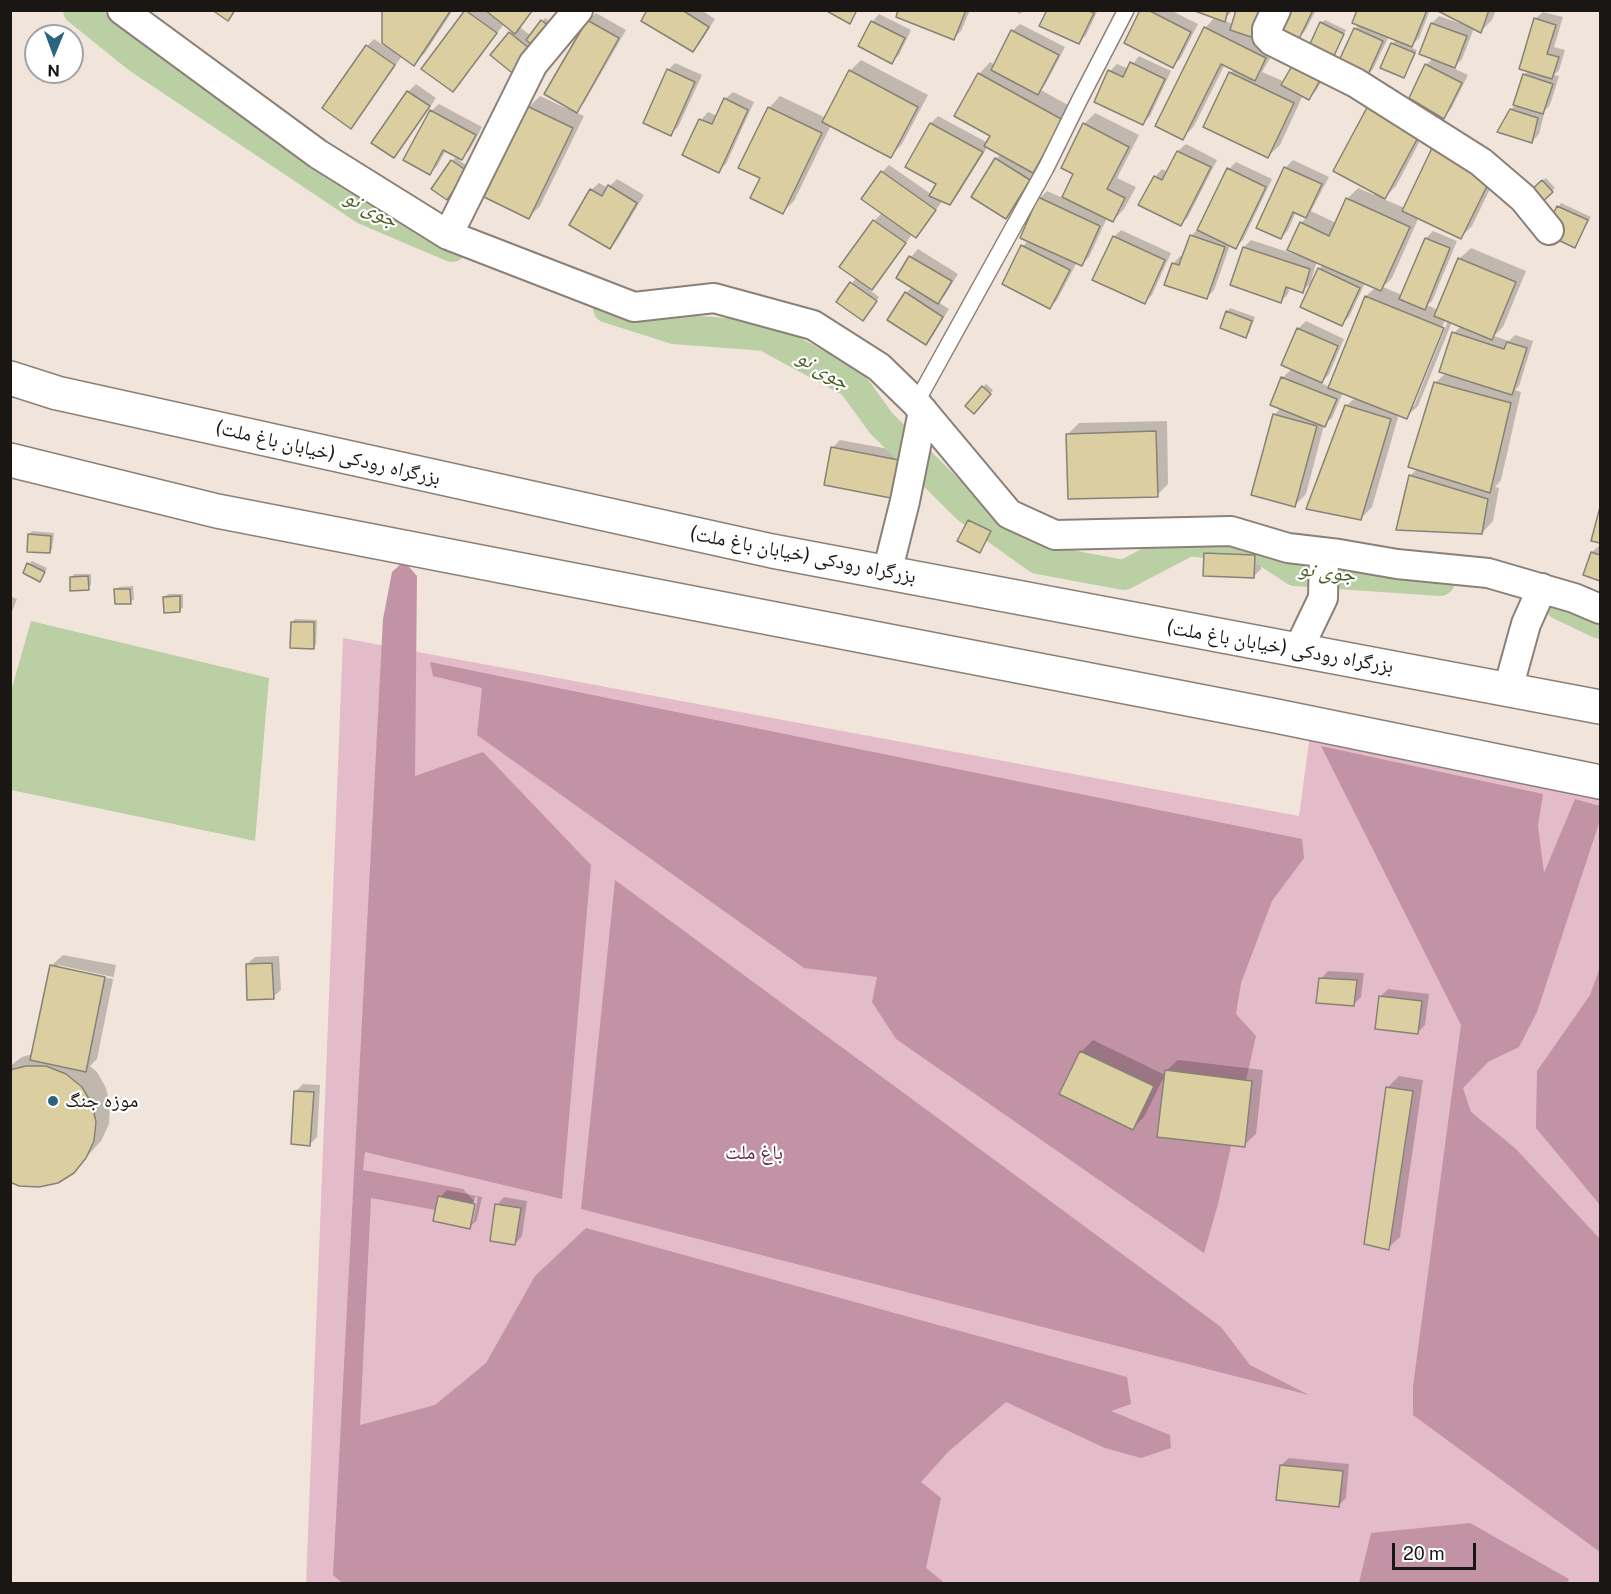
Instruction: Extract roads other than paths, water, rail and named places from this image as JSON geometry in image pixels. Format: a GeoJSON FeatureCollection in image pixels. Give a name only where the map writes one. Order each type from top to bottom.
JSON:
{"type":"FeatureCollection","features":[{"type":"Feature","properties":{"kind":"highway","name":"بزرگراه رودکی (خیابان باغ ملت)"},"geometry":{"type":"LineString","coordinates":[[10,378],[57,393],[772,551],[1600,707]]}},
{"type":"Feature","properties":{"kind":"highway"},"geometry":{"type":"LineString","coordinates":[[10,460],[217,511],[1253,712],[1600,782]]}},
{"type":"Feature","properties":{"kind":"street"},"geometry":{"type":"LineString","coordinates":[[122,10],[318,154],[448,235],[634,307],[714,298],[813,325],[879,367],[920,407],[1009,514],[1055,535],[1231,531],[1324,561],[1339,554],[1397,564],[1488,573],[1541,591],[1574,598],[1600,609]]}},
{"type":"Feature","properties":{"kind":"street"},"geometry":{"type":"LineString","coordinates":[[448,235],[533,64],[578,10]]}},
{"type":"Feature","properties":{"kind":"street"},"geometry":{"type":"LineString","coordinates":[[1276,10],[1267,29],[1267,36],[1272,41],[1356,83],[1481,162],[1522,198],[1549,230]]}},
{"type":"Feature","properties":{"kind":"street"},"geometry":{"type":"LineString","coordinates":[[886,573],[918,440],[920,407]]}},
{"type":"Feature","properties":{"kind":"street"},"geometry":{"type":"LineString","coordinates":[[1298,650],[1323,598],[1324,561]]}},
{"type":"Feature","properties":{"kind":"street"},"geometry":{"type":"LineString","coordinates":[[1508,689],[1526,624],[1541,591]]}},
{"type":"Feature","properties":{"kind":"lane"},"geometry":{"type":"LineString","coordinates":[[920,407],[1126,10]]}},
{"type":"Feature","properties":{"kind":"waterway","name":"جوی نو"},"geometry":{"type":"LineString","coordinates":[[78,10],[139,59],[365,210],[452,247]]}},
{"type":"Feature","properties":{"kind":"waterway","name":"جوی نو"},"geometry":{"type":"LineString","coordinates":[[608,308],[674,329],[765,336],[852,383],[881,423],[968,509],[1038,559],[1124,575],[1189,541],[1263,550],[1295,571],[1440,581]]}},
{"type":"Feature","properties":{"kind":"waterway","name":"جوی نو"},"geometry":{"type":"LineString","coordinates":[[1560,605],[1600,624]]}},
{"type":"Feature","properties":{"kind":"place","name":"موزه جنگ"},"geometry":{"type":"Point","coordinates":[53,1101]}},
{"type":"Feature","properties":{"kind":"park label","name":"باغ ملت"},"geometry":{"type":"Point","coordinates":[754,1153]}}]}
